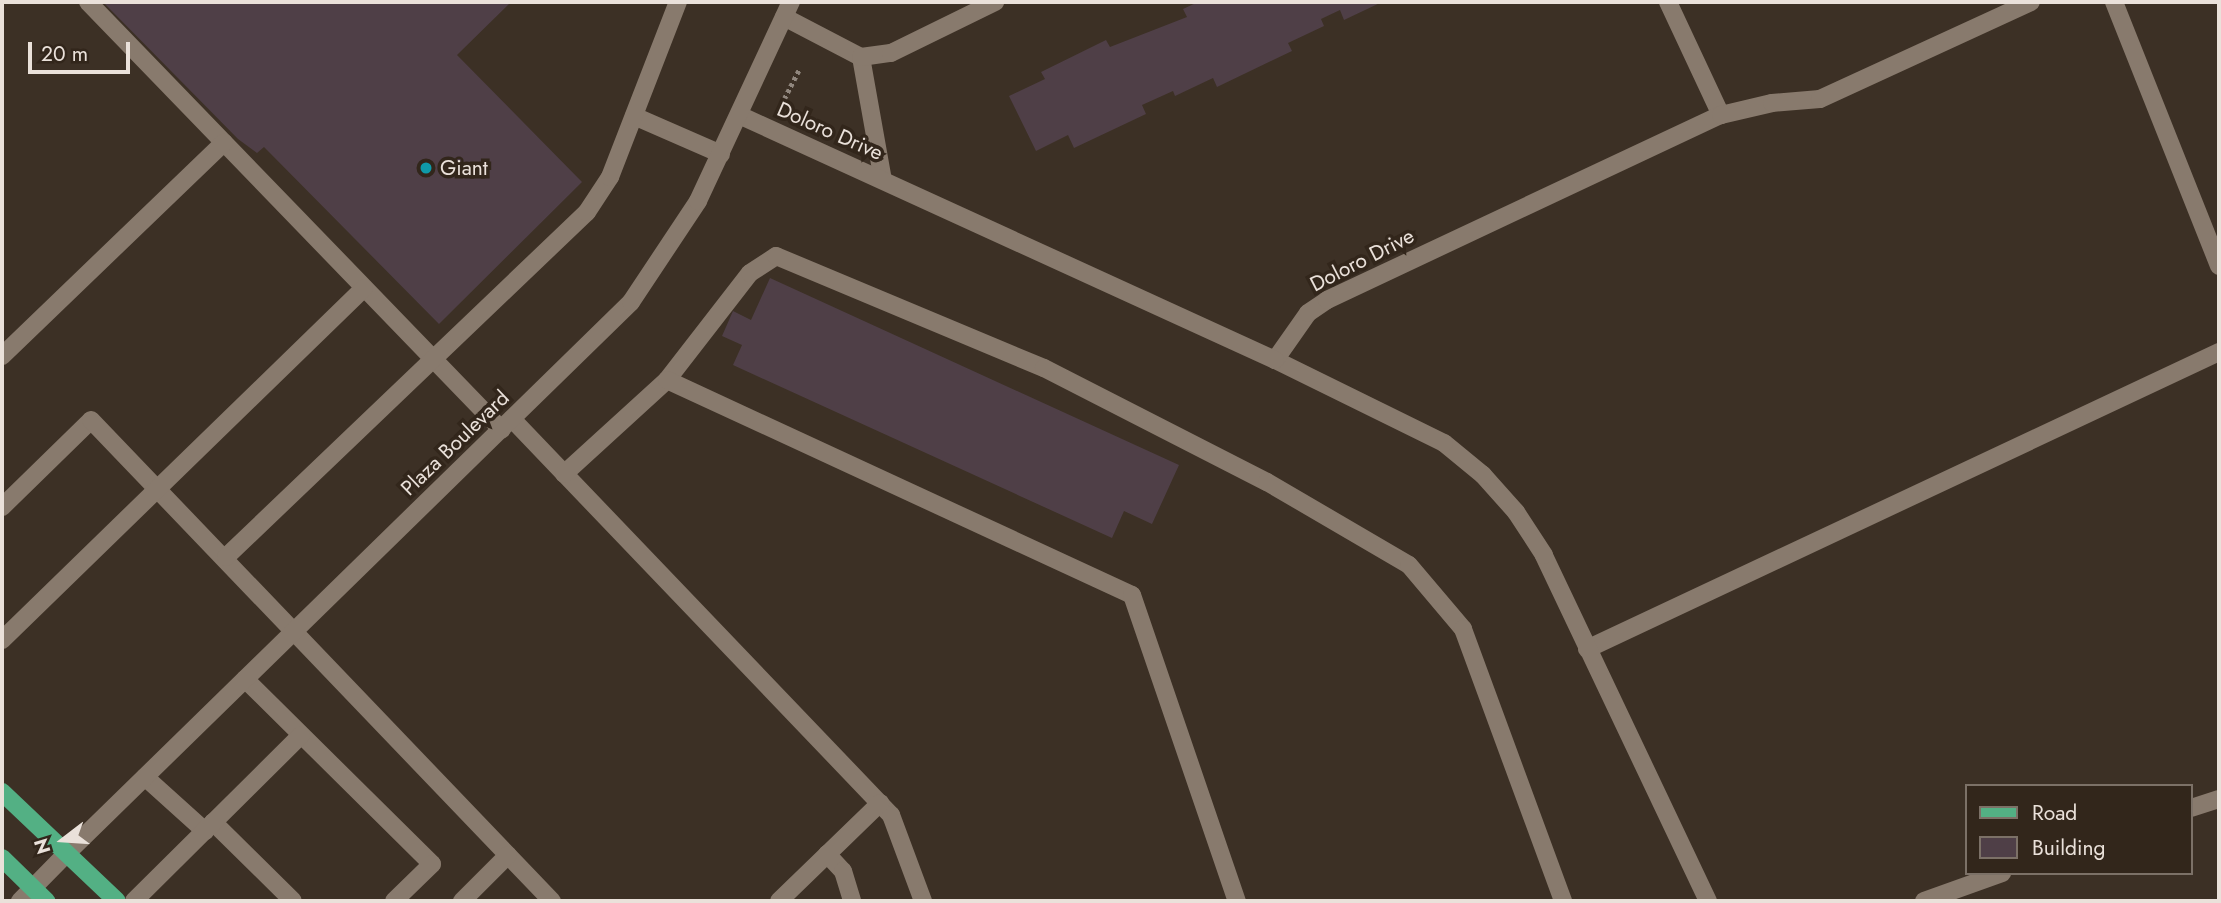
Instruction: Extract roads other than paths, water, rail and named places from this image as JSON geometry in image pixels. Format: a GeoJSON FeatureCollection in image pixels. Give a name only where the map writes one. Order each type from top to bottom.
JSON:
{"type":"FeatureCollection","features":[{"type":"Feature","properties":{"kind":"main road"},"geometry":{"type":"LineString","coordinates":[[2,792],[117,901]]}},
{"type":"Feature","properties":{"kind":"main road"},"geometry":{"type":"LineString","coordinates":[[2,858],[33,897]]}},
{"type":"Feature","properties":{"kind":"street"},"geometry":{"type":"LineString","coordinates":[[88,2],[433,359],[564,474],[880,803],[895,820],[923,901]]}},
{"type":"Feature","properties":{"kind":"street"},"geometry":{"type":"LineString","coordinates":[[226,557],[587,212],[610,177],[678,2]]}},
{"type":"Feature","properties":{"kind":"street"},"geometry":{"type":"LineString","coordinates":[[787,9],[861,57],[891,52],[995,2]]}},
{"type":"Feature","properties":{"kind":"street"},"geometry":{"type":"LineString","coordinates":[[1668,2],[1721,115]]}},
{"type":"Feature","properties":{"kind":"street","name":"Doloro Drive"},"geometry":{"type":"LineString","coordinates":[[739,115],[1275,360],[1308,313],[1327,300],[1721,115],[1772,103],[1820,99],[2031,2]]}},
{"type":"Feature","properties":{"kind":"street"},"geometry":{"type":"LineString","coordinates":[[2114,2],[2219,266]]}},
{"type":"Feature","properties":{"kind":"street","name":"Plaza Boulevard"},"geometry":{"type":"LineString","coordinates":[[33,897],[66,854],[631,302],[667,253],[721,154],[787,9]]}},
{"type":"Feature","properties":{"kind":"street"},"geometry":{"type":"LineString","coordinates":[[861,57],[883,180]]}},
{"type":"Feature","properties":{"kind":"street"},"geometry":{"type":"LineString","coordinates":[[634,116],[721,154]]}},
{"type":"Feature","properties":{"kind":"street"},"geometry":{"type":"LineString","coordinates":[[2,356],[224,142]]}},
{"type":"Feature","properties":{"kind":"street"},"geometry":{"type":"LineString","coordinates":[[564,474],[667,380],[750,273],[776,256],[1044,368],[1279,489],[1409,565],[1462,629],[1563,901]]}},
{"type":"Feature","properties":{"kind":"street"},"geometry":{"type":"LineString","coordinates":[[2,639],[365,288]]}},
{"type":"Feature","properties":{"kind":"street"},"geometry":{"type":"LineString","coordinates":[[1587,649],[2219,352]]}},
{"type":"Feature","properties":{"kind":"street"},"geometry":{"type":"LineString","coordinates":[[1275,360],[1415,425],[1483,475],[1517,512],[1544,555],[1708,901]]}},
{"type":"Feature","properties":{"kind":"street"},"geometry":{"type":"LineString","coordinates":[[667,380],[1132,595],[1237,901]]}},
{"type":"Feature","properties":{"kind":"street"},"geometry":{"type":"LineString","coordinates":[[2,507],[91,420],[226,557],[552,901]]}},
{"type":"Feature","properties":{"kind":"street"},"geometry":{"type":"LineString","coordinates":[[244,679],[432,864],[394,901]]}},
{"type":"Feature","properties":{"kind":"street"},"geometry":{"type":"LineString","coordinates":[[134,901],[301,734]]}},
{"type":"Feature","properties":{"kind":"street"},"geometry":{"type":"LineString","coordinates":[[145,777],[209,827],[293,901]]}},
{"type":"Feature","properties":{"kind":"street"},"geometry":{"type":"LineString","coordinates":[[2193,807],[2219,799]]}},
{"type":"Feature","properties":{"kind":"street"},"geometry":{"type":"LineString","coordinates":[[779,901],[880,803]]}},
{"type":"Feature","properties":{"kind":"street"},"geometry":{"type":"LineString","coordinates":[[827,854],[843,871],[852,901]]}},
{"type":"Feature","properties":{"kind":"street"},"geometry":{"type":"LineString","coordinates":[[462,901],[508,855]]}},
{"type":"Feature","properties":{"kind":"street"},"geometry":{"type":"LineString","coordinates":[[1924,901],[1996,875]]}},
{"type":"Feature","properties":{"kind":"place","name":"Giant"},"geometry":{"type":"Point","coordinates":[426,168]}}]}
